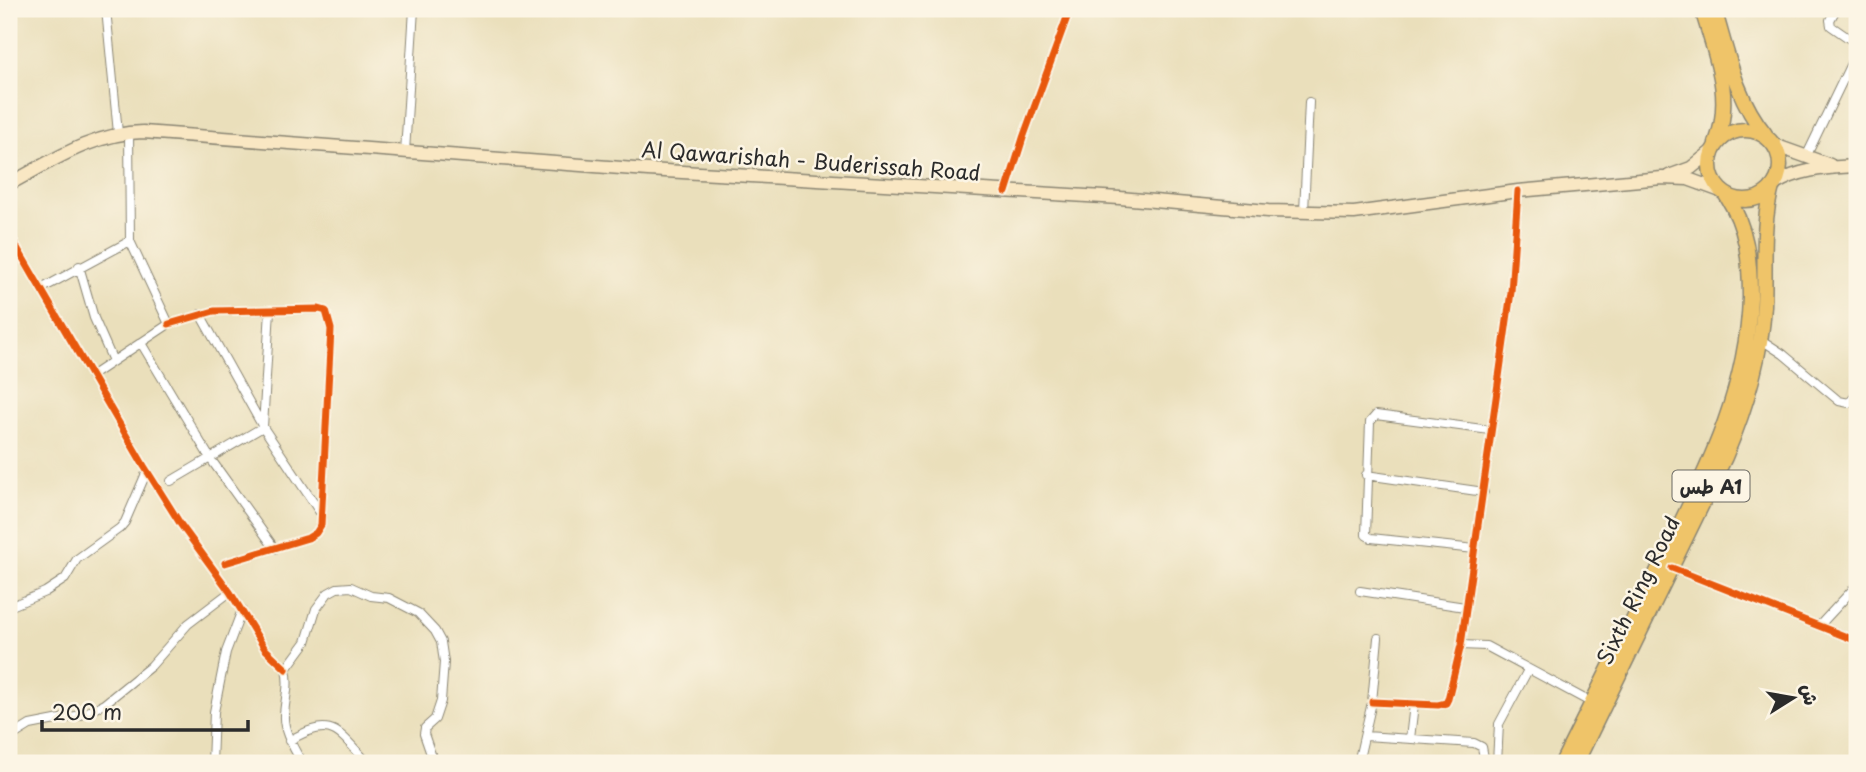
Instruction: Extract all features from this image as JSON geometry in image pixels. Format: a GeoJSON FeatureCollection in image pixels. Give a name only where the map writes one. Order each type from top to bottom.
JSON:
{"type":"FeatureCollection","features":[{"type":"Feature","properties":{"kind":"highway","name":"Sixth Ring Road"},"geometry":{"type":"LineString","coordinates":[[1576,763],[1672,568],[1676,546],[1726,423],[1743,360],[1749,300],[1749,257],[1741,221],[1710,172],[1709,162],[1723,125],[1725,102],[1702,9]]}},
{"type":"Feature","properties":{"kind":"highway"},"geometry":{"type":"LineString","coordinates":[[1714,9],[1740,94],[1753,119],[1773,143]]}},
{"type":"Feature","properties":{"kind":"highway"},"geometry":{"type":"LineString","coordinates":[[1714,147],[1723,136],[1742,129],[1753,130],[1773,143]]}},
{"type":"Feature","properties":{"kind":"highway","name":"Sixth Ring Road"},"geometry":{"type":"LineString","coordinates":[[1562,763],[1738,427],[1760,339],[1764,307],[1765,229],[1780,164],[1773,143]]}},
{"type":"Feature","properties":{"kind":"highway"},"geometry":{"type":"LineString","coordinates":[[1723,193],[1738,200],[1751,200],[1763,196],[1774,185]]}},
{"type":"Feature","properties":{"kind":"main road","name":"Al Qawarishah - Buderissah Road"},"geometry":{"type":"LineString","coordinates":[[9,184],[99,138],[123,133],[1304,212],[1354,213],[1518,191],[1662,178]]}},
{"type":"Feature","properties":{"kind":"main road"},"geometry":{"type":"LineString","coordinates":[[1773,143],[1833,166]]}},
{"type":"Feature","properties":{"kind":"main road"},"geometry":{"type":"LineString","coordinates":[[1662,178],[1690,168],[1714,147]]}},
{"type":"Feature","properties":{"kind":"main road"},"geometry":{"type":"LineString","coordinates":[[1774,185],[1793,174],[1833,166],[1857,166]]}},
{"type":"Feature","properties":{"kind":"main road"},"geometry":{"type":"LineString","coordinates":[[1662,178],[1688,179],[1723,193]]}},
{"type":"Feature","properties":{"kind":"street"},"geometry":{"type":"LineString","coordinates":[[106,9],[123,133],[130,241],[169,324]]}},
{"type":"Feature","properties":{"kind":"street"},"geometry":{"type":"LineString","coordinates":[[405,152],[414,9]]}},
{"type":"Feature","properties":{"kind":"street"},"geometry":{"type":"LineString","coordinates":[[1006,192],[1070,9]]}},
{"type":"Feature","properties":{"kind":"street"},"geometry":{"type":"LineString","coordinates":[[1836,9],[1831,17],[1831,26],[1857,44]]}},
{"type":"Feature","properties":{"kind":"street"},"geometry":{"type":"LineString","coordinates":[[1806,157],[1857,51]]}},
{"type":"Feature","properties":{"kind":"street"},"geometry":{"type":"LineString","coordinates":[[1304,212],[1309,102]]}},
{"type":"Feature","properties":{"kind":"street"},"geometry":{"type":"LineString","coordinates":[[1372,702],[1438,705],[1446,703],[1461,645],[1514,274],[1518,191]]}},
{"type":"Feature","properties":{"kind":"street"},"geometry":{"type":"LineString","coordinates":[[9,234],[181,525],[242,610],[265,649],[286,669],[289,683],[284,715],[289,740],[302,763]]}},
{"type":"Feature","properties":{"kind":"street"},"geometry":{"type":"LineString","coordinates":[[41,289],[130,241]]}},
{"type":"Feature","properties":{"kind":"street"},"geometry":{"type":"LineString","coordinates":[[79,267],[94,318],[113,361]]}},
{"type":"Feature","properties":{"kind":"street"},"geometry":{"type":"LineString","coordinates":[[91,376],[169,324],[200,314],[232,310],[326,311],[331,328],[321,525],[316,533],[275,549],[225,563]]}},
{"type":"Feature","properties":{"kind":"street"},"geometry":{"type":"LineString","coordinates":[[263,427],[270,310]]}},
{"type":"Feature","properties":{"kind":"street"},"geometry":{"type":"LineString","coordinates":[[200,314],[263,427],[321,514]]}},
{"type":"Feature","properties":{"kind":"street"},"geometry":{"type":"LineString","coordinates":[[1760,339],[1783,354],[1839,401],[1849,403],[1857,394]]}},
{"type":"Feature","properties":{"kind":"street"},"geometry":{"type":"LineString","coordinates":[[141,343],[210,458],[275,549]]}},
{"type":"Feature","properties":{"kind":"street"},"geometry":{"type":"LineString","coordinates":[[1475,549],[1366,536],[1366,475],[1370,422],[1376,415],[1490,430]]}},
{"type":"Feature","properties":{"kind":"street"},"geometry":{"type":"LineString","coordinates":[[171,481],[263,427]]}},
{"type":"Feature","properties":{"kind":"street"},"geometry":{"type":"LineString","coordinates":[[9,607],[45,592],[65,579],[77,559],[120,528],[147,471]]}},
{"type":"Feature","properties":{"kind":"street"},"geometry":{"type":"LineString","coordinates":[[1366,475],[1483,492]]}},
{"type":"Feature","properties":{"kind":"street"},"geometry":{"type":"LineString","coordinates":[[1672,568],[1857,641]]}},
{"type":"Feature","properties":{"kind":"street"},"geometry":{"type":"LineString","coordinates":[[1819,626],[1857,585]]}},
{"type":"Feature","properties":{"kind":"street"},"geometry":{"type":"LineString","coordinates":[[286,669],[306,642],[316,609],[328,593],[337,588],[351,587],[372,596],[389,598],[418,613],[435,631],[441,642],[444,662],[440,701],[435,719],[425,728],[424,734],[434,763]]}},
{"type":"Feature","properties":{"kind":"street"},"geometry":{"type":"LineString","coordinates":[[1360,591],[1465,607]]}},
{"type":"Feature","properties":{"kind":"street"},"geometry":{"type":"LineString","coordinates":[[9,738],[30,725],[81,715],[104,704],[150,666],[188,624],[230,593]]}},
{"type":"Feature","properties":{"kind":"street"},"geometry":{"type":"LineString","coordinates":[[212,763],[216,700],[229,640],[242,610]]}},
{"type":"Feature","properties":{"kind":"street"},"geometry":{"type":"LineString","coordinates":[[1358,763],[1372,702],[1378,638]]}},
{"type":"Feature","properties":{"kind":"street"},"geometry":{"type":"LineString","coordinates":[[1461,645],[1486,646],[1592,703]]}},
{"type":"Feature","properties":{"kind":"street"},"geometry":{"type":"LineString","coordinates":[[1497,763],[1499,724],[1528,670]]}},
{"type":"Feature","properties":{"kind":"street"},"geometry":{"type":"LineString","coordinates":[[1410,739],[1414,704]]}},
{"type":"Feature","properties":{"kind":"street"},"geometry":{"type":"LineString","coordinates":[[289,740],[310,728],[322,726],[335,730],[368,763]]}},
{"type":"Feature","properties":{"kind":"street"},"geometry":{"type":"LineString","coordinates":[[1365,736],[1474,743],[1482,747],[1485,763]]}},
{"type":"Feature","properties":{"kind":"cycle path"},"geometry":{"type":"LineString","coordinates":[[1006,192],[1070,9]]}},
{"type":"Feature","properties":{"kind":"cycle path"},"geometry":{"type":"LineString","coordinates":[[1372,702],[1438,705],[1446,703],[1448,699],[1461,645],[1511,292],[1518,191]]}},
{"type":"Feature","properties":{"kind":"cycle path"},"geometry":{"type":"LineString","coordinates":[[9,234],[181,525],[230,592],[265,649],[286,669]]}},
{"type":"Feature","properties":{"kind":"cycle path"},"geometry":{"type":"LineString","coordinates":[[169,324],[214,311],[319,309],[326,311],[331,329],[321,525],[316,533],[308,538],[225,563]]}},
{"type":"Feature","properties":{"kind":"cycle path"},"geometry":{"type":"LineString","coordinates":[[1672,568],[1857,641]]}}]}
